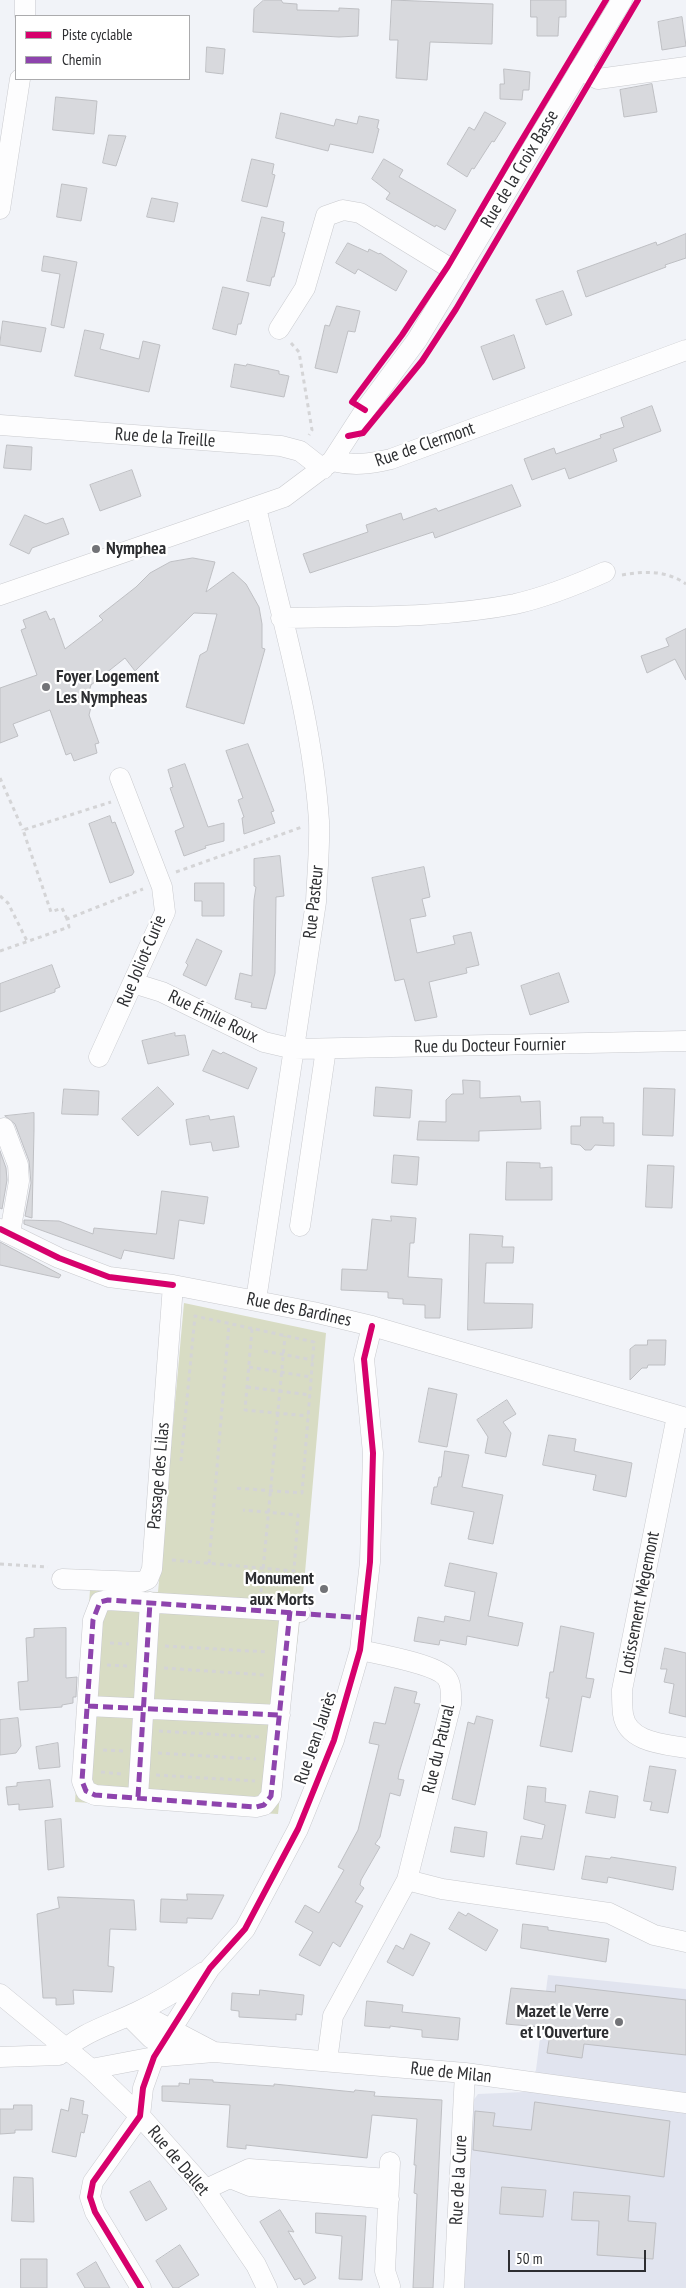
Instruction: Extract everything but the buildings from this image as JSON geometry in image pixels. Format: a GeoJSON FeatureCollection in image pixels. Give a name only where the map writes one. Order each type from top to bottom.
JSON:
{"type":"FeatureCollection","features":[{"type":"Feature","properties":{"kind":"street"},"geometry":{"type":"LineString","coordinates":[[24,15],[25,0]]}},
{"type":"Feature","properties":{"kind":"street","name":"Rue de la Croix Basse"},"geometry":{"type":"LineString","coordinates":[[328,465],[365,410],[417,340],[622,0]]}},
{"type":"Feature","properties":{"kind":"street"},"geometry":{"type":"LineString","coordinates":[[580,70],[598,79],[686,67]]}},
{"type":"Feature","properties":{"kind":"street"},"geometry":{"type":"LineString","coordinates":[[0,209],[20,80]]}},
{"type":"Feature","properties":{"kind":"street"},"geometry":{"type":"LineString","coordinates":[[279,329],[305,288],[318,236],[326,216],[343,210],[360,213],[458,273]]}},
{"type":"Feature","properties":{"kind":"street","name":"Rue de Clermont"},"geometry":{"type":"LineString","coordinates":[[328,465],[368,464],[391,459],[686,350]]}},
{"type":"Feature","properties":{"kind":"street","name":"Rue de la Treille"},"geometry":{"type":"LineString","coordinates":[[0,425],[280,446],[300,450],[328,465]]}},
{"type":"Feature","properties":{"kind":"street"},"geometry":{"type":"LineString","coordinates":[[0,595],[284,497],[328,465]]}},
{"type":"Feature","properties":{"kind":"street","name":"Rue Pasteur"},"geometry":{"type":"LineString","coordinates":[[256,507],[306,721],[319,820],[316,902],[256,1300]]}},
{"type":"Feature","properties":{"kind":"street"},"geometry":{"type":"LineString","coordinates":[[281,618],[443,613],[515,604],[562,590],[605,572]]}},
{"type":"Feature","properties":{"kind":"street","name":"Rue Joliot-Curie"},"geometry":{"type":"LineString","coordinates":[[99,1057],[165,912],[162,887],[124,787]]}},
{"type":"Feature","properties":{"kind":"street","name":"Rue Émile Roux"},"geometry":{"type":"LineString","coordinates":[[133,983],[162,992],[264,1042],[294,1049]]}},
{"type":"Feature","properties":{"kind":"street","name":"Rue du Docteur Fournier"},"geometry":{"type":"LineString","coordinates":[[294,1049],[686,1041]]}},
{"type":"Feature","properties":{"kind":"street"},"geometry":{"type":"LineString","coordinates":[[300,1226],[326,1049]]}},
{"type":"Feature","properties":{"kind":"street"},"geometry":{"type":"LineString","coordinates":[[4,1128],[18,1165],[19,1181],[5,1231]]}},
{"type":"Feature","properties":{"kind":"street","name":"Rue des Bardines"},"geometry":{"type":"LineString","coordinates":[[5,1231],[60,1258],[109,1277],[174,1285],[256,1300],[372,1326],[682,1417]]}},
{"type":"Feature","properties":{"kind":"street","name":"Passage des Lilas"},"geometry":{"type":"LineString","coordinates":[[62,1579],[141,1582],[148,1579],[152,1569],[174,1285]]}},
{"type":"Feature","properties":{"kind":"street","name":"Rue Jean Jaurès"},"geometry":{"type":"LineString","coordinates":[[140,2116],[143,2088],[164,2052],[172,2028],[210,1968],[245,1929],[298,1829],[334,1740],[360,1650],[370,1562],[373,1500],[372,1453],[364,1359],[372,1326]]}},
{"type":"Feature","properties":{"kind":"street","name":"Lotissement Mègemont"},"geometry":{"type":"LineString","coordinates":[[682,1417],[622,1690],[622,1706],[623,1715],[629,1729],[640,1737],[658,1743],[686,1748]]}},
{"type":"Feature","properties":{"kind":"street"},"geometry":{"type":"LineString","coordinates":[[108,1600],[150,1602],[260,1610],[295,1612],[283,1676],[272,1796],[264,1805],[256,1807],[95,1795],[86,1791],[82,1781],[90,1664],[94,1614],[100,1602],[108,1600]]}},
{"type":"Feature","properties":{"kind":"street"},"geometry":{"type":"LineString","coordinates":[[138,1797],[150,1602]]}},
{"type":"Feature","properties":{"kind":"street","name":"Rue du Patural"},"geometry":{"type":"LineString","coordinates":[[327,2061],[334,2016],[407,1880],[451,1704],[451,1689],[446,1678],[435,1669],[360,1650]]}},
{"type":"Feature","properties":{"kind":"street"},"geometry":{"type":"LineString","coordinates":[[88,1706],[280,1716]]}},
{"type":"Feature","properties":{"kind":"street"},"geometry":{"type":"LineString","coordinates":[[407,1880],[442,1889],[608,1913],[654,1935],[686,1942]]}},
{"type":"Feature","properties":{"kind":"street","name":"Rue Jean Jaurès"},"geometry":{"type":"LineString","coordinates":[[0,2057],[59,2055],[73,2041],[133,2014],[180,1989],[210,1968]]}},
{"type":"Feature","properties":{"kind":"street","name":"Rue de Dallet"},"geometry":{"type":"LineString","coordinates":[[0,1994],[91,2069],[140,2116],[204,2190],[256,2265],[267,2288]]}},
{"type":"Feature","properties":{"kind":"street"},"geometry":{"type":"LineString","coordinates":[[133,2014],[164,2052]]}},
{"type":"Feature","properties":{"kind":"street","name":"Rue de Milan"},"geometry":{"type":"LineString","coordinates":[[133,2014],[172,2028],[214,2052]]}},
{"type":"Feature","properties":{"kind":"street","name":"Rue de Milan"},"geometry":{"type":"LineString","coordinates":[[91,2069],[164,2052],[214,2052],[465,2073],[686,2103]]}},
{"type":"Feature","properties":{"kind":"street","name":"Rue de la Cure"},"geometry":{"type":"LineString","coordinates":[[454,2288],[465,2073]]}},
{"type":"Feature","properties":{"kind":"street"},"geometry":{"type":"LineString","coordinates":[[140,2116],[99,2171],[93,2182],[90,2197],[95,2212],[141,2288]]}},
{"type":"Feature","properties":{"kind":"street"},"geometry":{"type":"LineString","coordinates":[[204,2190],[230,2178],[250,2186],[389,2180],[385,2271],[390,2286]]}},
{"type":"Feature","properties":{"kind":"path"},"geometry":{"type":"LineString","coordinates":[[279,329],[299,352],[312,430],[300,450]]}},
{"type":"Feature","properties":{"kind":"path"},"geometry":{"type":"LineString","coordinates":[[605,572],[613,577],[637,572],[659,572],[686,584]]}},
{"type":"Feature","properties":{"kind":"path"},"geometry":{"type":"LineString","coordinates":[[0,778],[22,830],[51,912],[62,908],[67,919]]}},
{"type":"Feature","properties":{"kind":"path"},"geometry":{"type":"LineString","coordinates":[[22,830],[124,787]]}},
{"type":"Feature","properties":{"kind":"path"},"geometry":{"type":"LineString","coordinates":[[0,896],[8,903],[27,941]]}},
{"type":"Feature","properties":{"kind":"path"},"geometry":{"type":"LineString","coordinates":[[194,1316],[314,1342],[302,1493],[235,1488]]}},
{"type":"Feature","properties":{"kind":"path"},"geometry":{"type":"LineString","coordinates":[[209,1563],[229,1324]]}},
{"type":"Feature","properties":{"kind":"path"},"geometry":{"type":"LineString","coordinates":[[252,1329],[245,1410],[308,1416]]}},
{"type":"Feature","properties":{"kind":"path"},"geometry":{"type":"LineString","coordinates":[[260,1610],[285,1336]]}},
{"type":"Feature","properties":{"kind":"path"},"geometry":{"type":"LineString","coordinates":[[264,1351],[313,1360]]}},
{"type":"Feature","properties":{"kind":"path"},"geometry":{"type":"LineString","coordinates":[[249,1367],[311,1377]]}},
{"type":"Feature","properties":{"kind":"path"},"geometry":{"type":"LineString","coordinates":[[247,1387],[310,1395]]}},
{"type":"Feature","properties":{"kind":"path"},"geometry":{"type":"LineString","coordinates":[[172,1560],[294,1571],[298,1515],[243,1510]]}},
{"type":"Feature","properties":{"kind":"path"},"geometry":{"type":"LineString","coordinates":[[0,1564],[58,1569],[62,1579]]}},
{"type":"Feature","properties":{"kind":"path"},"geometry":{"type":"LineString","coordinates":[[92,1643],[286,1653]]}},
{"type":"Feature","properties":{"kind":"path"},"geometry":{"type":"LineString","coordinates":[[90,1664],[283,1676]]}},
{"type":"Feature","properties":{"kind":"path"},"geometry":{"type":"LineString","coordinates":[[142,1730],[277,1738]]}},
{"type":"Feature","properties":{"kind":"path"},"geometry":{"type":"LineString","coordinates":[[85,1748],[275,1760]]}},
{"type":"Feature","properties":{"kind":"path"},"geometry":{"type":"LineString","coordinates":[[83,1772],[273,1782]]}},
{"type":"Feature","properties":{"kind":"shaded area"},"geometry":{"type":"Polygon","coordinates":[[[548,1975],[686,1989],[686,2288],[460,2288],[468,2108],[478,2094],[524,2092],[536,2070],[548,1975]]]}},
{"type":"Feature","properties":{"kind":"green space"},"geometry":{"type":"Polygon","coordinates":[[[184,1303],[326,1333],[304,1584],[278,1814],[75,1802],[90,1590],[158,1592],[184,1303]]]}},
{"type":"Feature","properties":{"kind":"marked path"},"geometry":{"type":"LineString","coordinates":[[290,1611],[271,1796],[264,1805],[256,1807],[95,1795],[86,1791],[82,1781],[93,1620],[100,1602],[108,1600],[365,1618]]}},
{"type":"Feature","properties":{"kind":"marked path"},"geometry":{"type":"LineString","coordinates":[[138,1797],[150,1602]]}},
{"type":"Feature","properties":{"kind":"marked path"},"geometry":{"type":"LineString","coordinates":[[88,1706],[280,1715]]}},
{"type":"Feature","properties":{"kind":"cycle path"},"geometry":{"type":"LineString","coordinates":[[365,410],[352,402],[402,335],[448,266],[606,0]]}},
{"type":"Feature","properties":{"kind":"cycle path"},"geometry":{"type":"LineString","coordinates":[[348,436],[363,433],[422,361],[456,309],[638,0]]}},
{"type":"Feature","properties":{"kind":"cycle path"},"geometry":{"type":"LineString","coordinates":[[0,1229],[59,1258],[109,1277],[173,1285]]}},
{"type":"Feature","properties":{"kind":"cycle path"},"geometry":{"type":"LineString","coordinates":[[141,2288],[95,2212],[90,2197],[93,2182],[140,2116],[143,2088],[154,2057],[210,1968],[245,1929],[298,1829],[334,1740],[360,1650],[370,1562],[373,1453],[364,1359],[372,1326]]}},
{"type":"Feature","properties":{"kind":"place","name":"Nymphea"},"geometry":{"type":"Point","coordinates":[96,549]}},
{"type":"Feature","properties":{"kind":"place","name":"Foyer Logement Les Nympheas"},"geometry":{"type":"Point","coordinates":[46,687]}},
{"type":"Feature","properties":{"kind":"place","name":"Monument aux Morts"},"geometry":{"type":"Point","coordinates":[324,1589]}},
{"type":"Feature","properties":{"kind":"place","name":"Mazet le Verre et l'Ouverture"},"geometry":{"type":"Point","coordinates":[619,2022]}}]}
